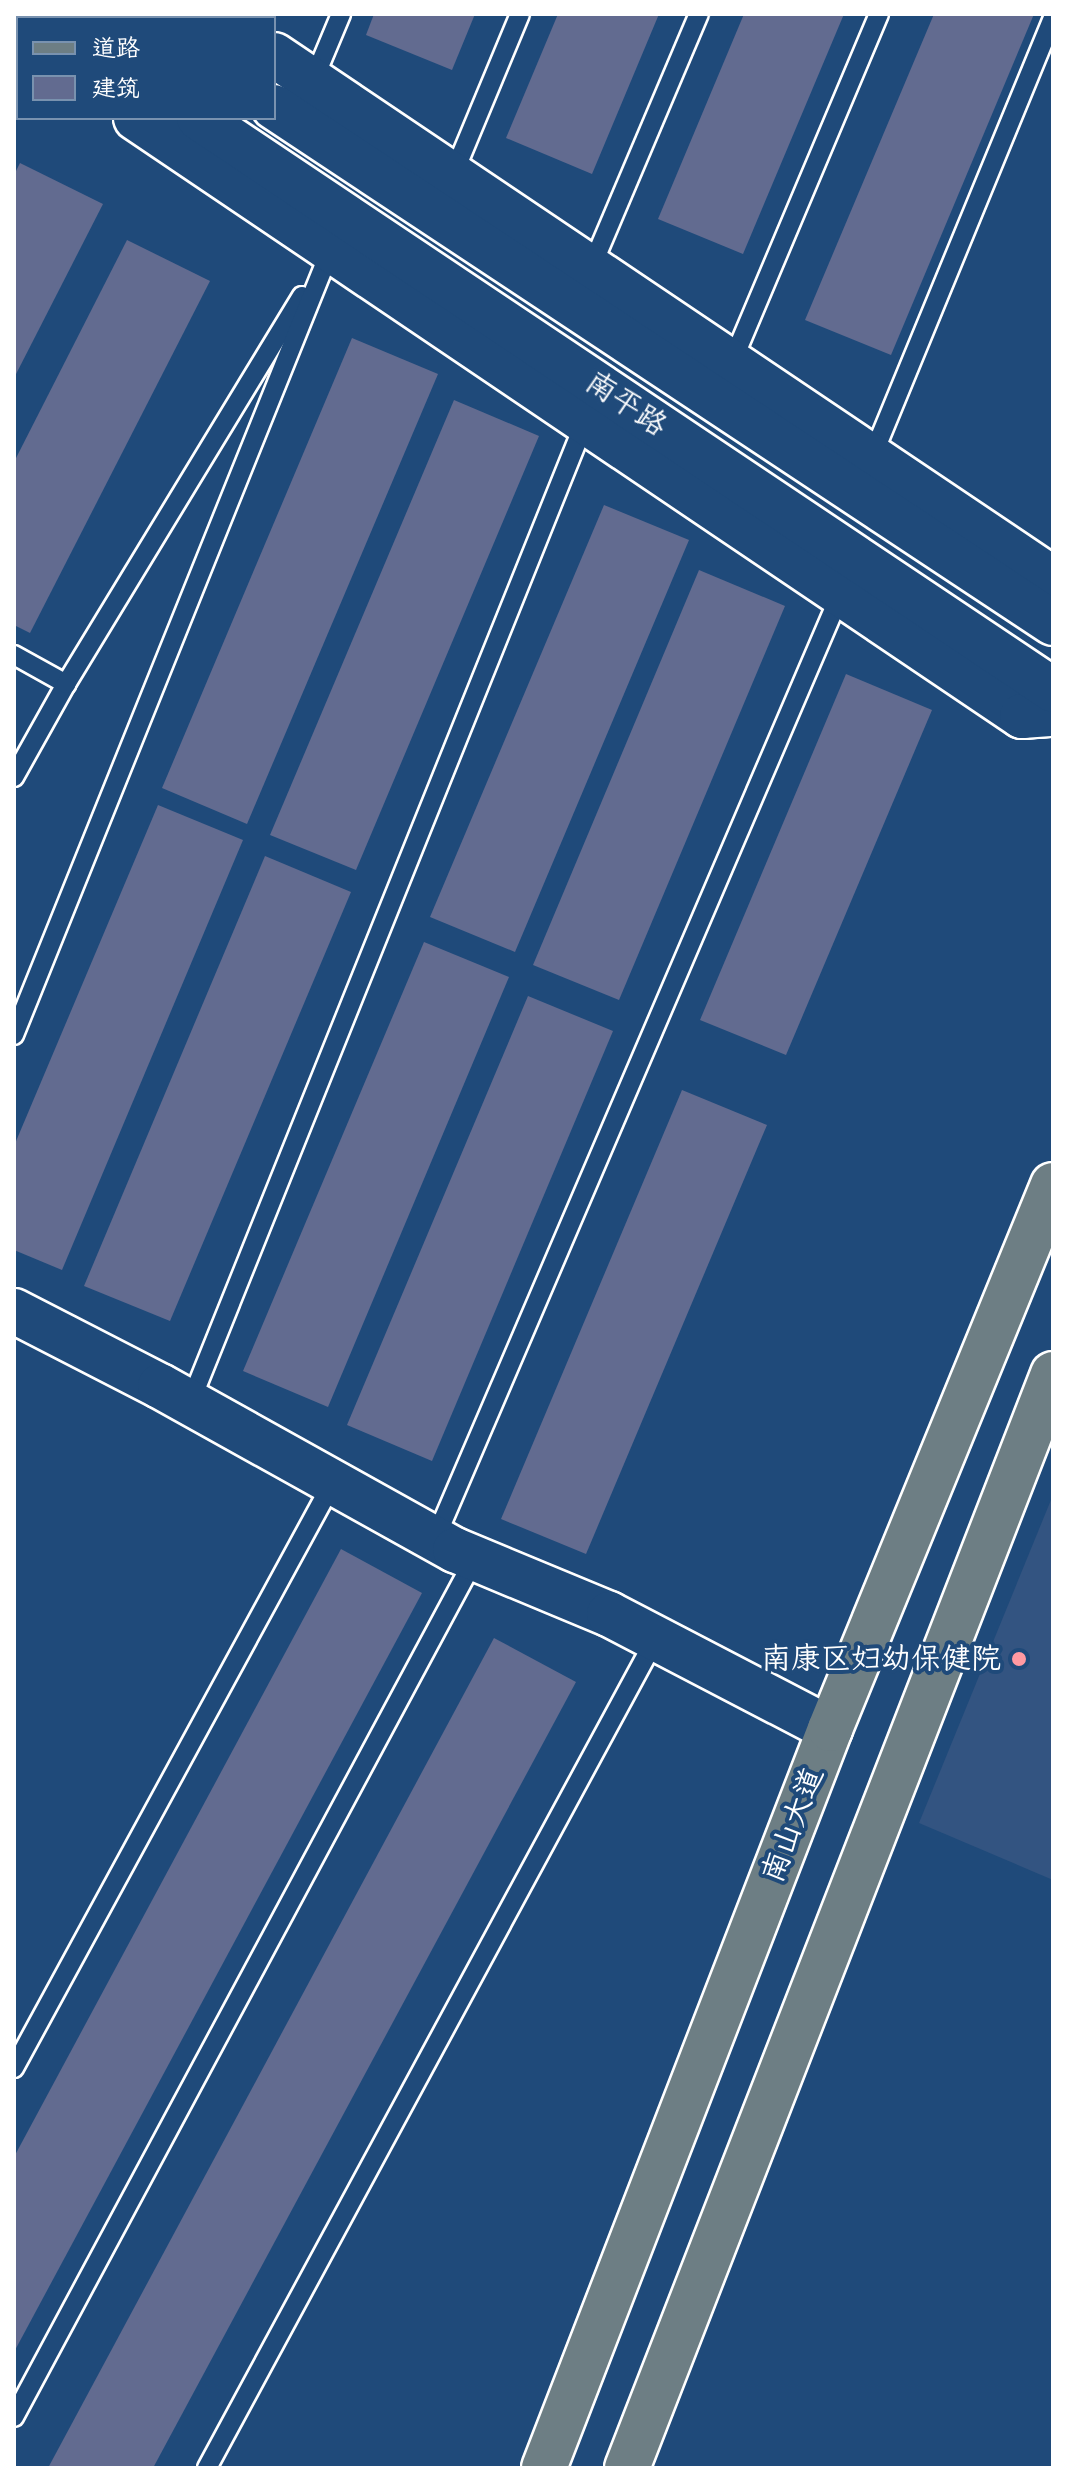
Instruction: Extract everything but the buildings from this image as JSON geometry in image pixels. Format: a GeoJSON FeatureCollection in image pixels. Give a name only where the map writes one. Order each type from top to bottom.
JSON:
{"type":"FeatureCollection","features":[{"type":"Feature","properties":{"kind":"main road","name":"南山大道"},"geometry":{"type":"LineString","coordinates":[[544,2468],[830,1729],[1053,1185]]}},
{"type":"Feature","properties":{"kind":"main road"},"geometry":{"type":"LineString","coordinates":[[627,2468],[1053,1374]]}},
{"type":"Feature","properties":{"kind":"street"},"geometry":{"type":"LineString","coordinates":[[276,56],[1053,579]]}},
{"type":"Feature","properties":{"kind":"street","name":"南平路"},"geometry":{"type":"LineString","coordinates":[[276,108],[1053,623]]}},
{"type":"Feature","properties":{"kind":"street"},"geometry":{"type":"LineString","coordinates":[[139,120],[1022,716],[1053,714]]}},
{"type":"Feature","properties":{"kind":"street","name":"南平路"},"geometry":{"type":"LineString","coordinates":[[202,120],[1053,690]]}},
{"type":"Feature","properties":{"kind":"street"},"geometry":{"type":"LineString","coordinates":[[14,1311],[190,1403],[435,1539],[609,1614],[830,1729]]}},
{"type":"Feature","properties":{"kind":"lane"},"geometry":{"type":"LineString","coordinates":[[313,81],[341,14]]}},
{"type":"Feature","properties":{"kind":"lane"},"geometry":{"type":"LineString","coordinates":[[453,175],[520,14]]}},
{"type":"Feature","properties":{"kind":"lane"},"geometry":{"type":"LineString","coordinates":[[591,268],[699,14]]}},
{"type":"Feature","properties":{"kind":"lane"},"geometry":{"type":"LineString","coordinates":[[732,362],[879,14]]}},
{"type":"Feature","properties":{"kind":"lane"},"geometry":{"type":"LineString","coordinates":[[872,457],[1053,18]]}},
{"type":"Feature","properties":{"kind":"lane"},"geometry":{"type":"LineString","coordinates":[[14,777],[66,684],[331,249]]}},
{"type":"Feature","properties":{"kind":"lane"},"geometry":{"type":"LineString","coordinates":[[14,1035],[331,249]]}},
{"type":"Feature","properties":{"kind":"lane"},"geometry":{"type":"LineString","coordinates":[[190,1403],[585,421]]}},
{"type":"Feature","properties":{"kind":"lane"},"geometry":{"type":"LineString","coordinates":[[435,1539],[841,593]]}},
{"type":"Feature","properties":{"kind":"lane"},"geometry":{"type":"LineString","coordinates":[[14,655],[66,684]]}},
{"type":"Feature","properties":{"kind":"lane"},"geometry":{"type":"LineString","coordinates":[[14,2068],[333,1482]]}},
{"type":"Feature","properties":{"kind":"lane"},"geometry":{"type":"LineString","coordinates":[[14,2417],[475,1558]]}},
{"type":"Feature","properties":{"kind":"lane"},"geometry":{"type":"LineString","coordinates":[[207,2468],[656,1638]]}},
{"type":"Feature","properties":{"kind":"shaded area","name":"南康区妇幼保健院"},"geometry":{"type":"Polygon","coordinates":[[[1053,1495],[1053,1880],[919,1823],[1053,1495]]]}},
{"type":"Feature","properties":{"kind":"place","name":"南康区妇幼保健院"},"geometry":{"type":"Point","coordinates":[1019,1659]}}]}
